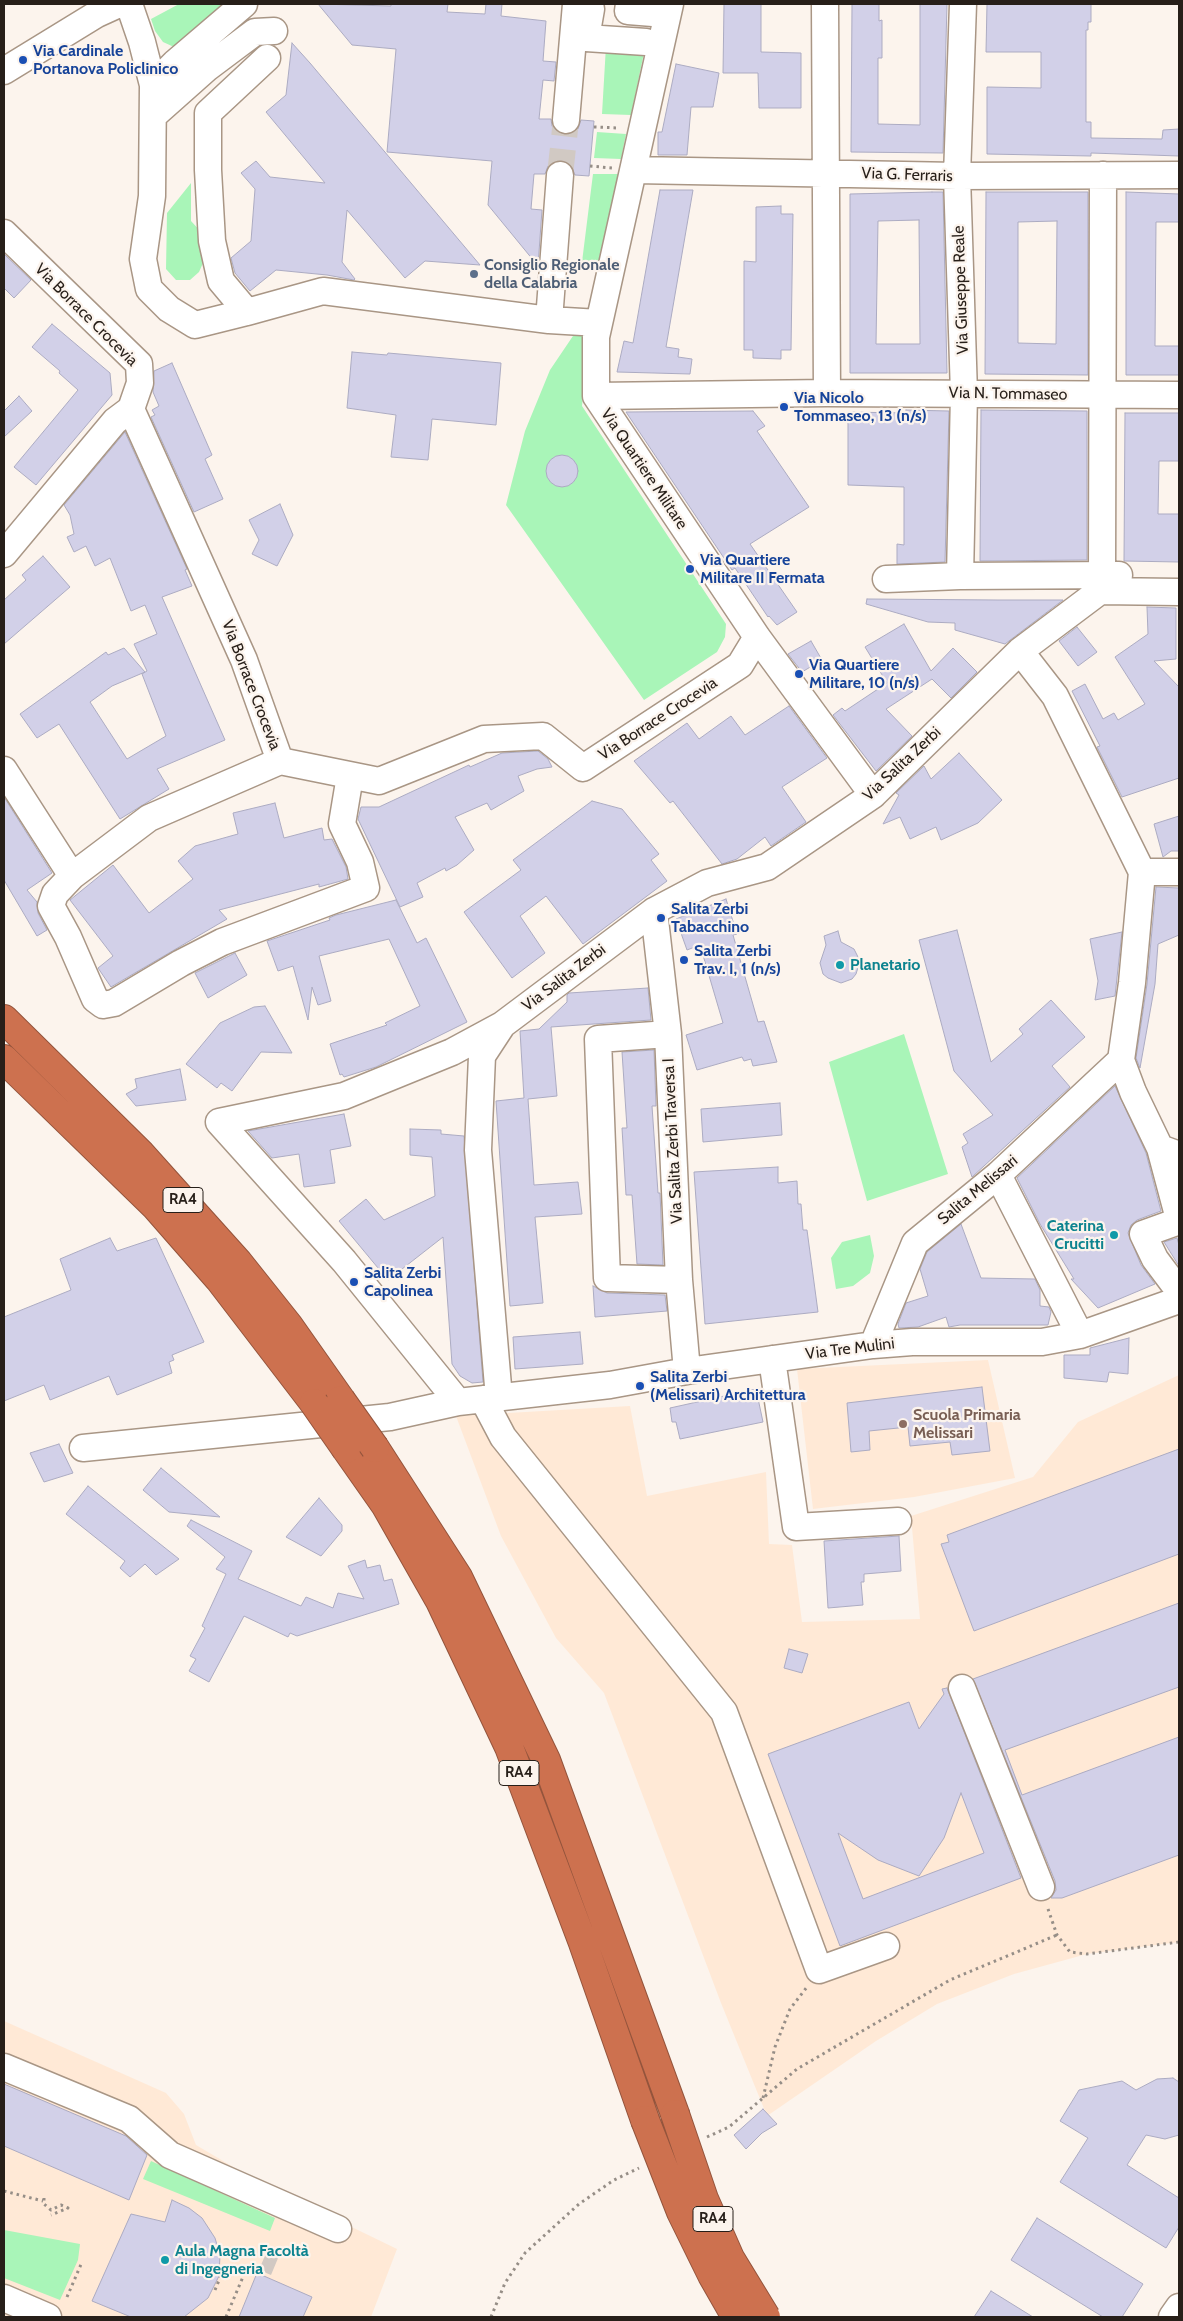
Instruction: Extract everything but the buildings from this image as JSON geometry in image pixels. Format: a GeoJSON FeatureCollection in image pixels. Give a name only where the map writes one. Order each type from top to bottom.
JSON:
{"type":"FeatureCollection","features":[{"type":"Feature","properties":{"kind":"highway","name":"RA4"},"geometry":{"type":"LineString","coordinates":[[4,1019],[141,1154],[238,1262],[289,1326],[327,1401],[346,1449],[386,1506],[440,1601],[509,1747],[583,1943],[645,2120],[681,2212],[712,2275],[736,2317]]}},
{"type":"Feature","properties":{"kind":"highway","name":"RA4"},"geometry":{"type":"LineString","coordinates":[[4,1059],[156,1207],[327,1401],[375,1448],[458,1577],[546,1760],[704,2199],[730,2258],[766,2317]]}},
{"type":"Feature","properties":{"kind":"street"},"geometry":{"type":"LineString","coordinates":[[129,4],[142,42],[153,85],[152,196],[143,259],[149,289],[169,308],[195,325],[323,291],[549,320],[599,323]]}},
{"type":"Feature","properties":{"kind":"street"},"geometry":{"type":"LineString","coordinates":[[153,85],[175,63],[244,4]]}},
{"type":"Feature","properties":{"kind":"street"},"geometry":{"type":"LineString","coordinates":[[629,4],[628,11],[661,9]]}},
{"type":"Feature","properties":{"kind":"street"},"geometry":{"type":"LineString","coordinates":[[825,4],[827,393]]}},
{"type":"Feature","properties":{"kind":"street","name":"Via Giuseppe Reale"},"geometry":{"type":"LineString","coordinates":[[960,576],[964,394],[957,176],[963,4]]}},
{"type":"Feature","properties":{"kind":"street"},"geometry":{"type":"LineString","coordinates":[[584,6],[586,38],[646,42]]}},
{"type":"Feature","properties":{"kind":"street"},"geometry":{"type":"LineString","coordinates":[[566,120],[584,6]]}},
{"type":"Feature","properties":{"kind":"street"},"geometry":{"type":"LineString","coordinates":[[4,70],[103,7]]}},
{"type":"Feature","properties":{"kind":"street","name":"Via Quartiere Militare"},"geometry":{"type":"LineString","coordinates":[[661,9],[627,169],[596,338],[596,396],[757,637],[873,795]]}},
{"type":"Feature","properties":{"kind":"street"},"geometry":{"type":"LineString","coordinates":[[153,116],[207,68],[255,32],[274,31]]}},
{"type":"Feature","properties":{"kind":"street"},"geometry":{"type":"LineString","coordinates":[[247,312],[221,281],[212,241],[208,170],[208,114],[267,58]]}},
{"type":"Feature","properties":{"kind":"street","name":"Via G. Ferraris"},"geometry":{"type":"LineString","coordinates":[[627,169],[957,176],[1179,175]]}},
{"type":"Feature","properties":{"kind":"street"},"geometry":{"type":"LineString","coordinates":[[549,320],[560,175]]}},
{"type":"Feature","properties":{"kind":"street"},"geometry":{"type":"LineString","coordinates":[[1102,575],[1103,175]]}},
{"type":"Feature","properties":{"kind":"street","name":"Via Borrace Crocevia"},"geometry":{"type":"LineString","coordinates":[[4,233],[139,364],[140,382],[131,409],[244,660],[280,761],[379,782],[484,739],[543,736],[583,768],[740,665],[757,637]]}},
{"type":"Feature","properties":{"kind":"street","name":"Via N. Tommaseo"},"geometry":{"type":"LineString","coordinates":[[596,396],[827,393],[1179,395]]}},
{"type":"Feature","properties":{"kind":"street"},"geometry":{"type":"LineString","coordinates":[[4,554],[114,421],[131,409]]}},
{"type":"Feature","properties":{"kind":"street"},"geometry":{"type":"LineString","coordinates":[[886,579],[960,576],[1179,576]]}},
{"type":"Feature","properties":{"kind":"street","name":"Via Salita Zerbi"},"geometry":{"type":"LineString","coordinates":[[480,1400],[344,1262],[219,1122],[344,1096],[452,1052],[502,1025],[654,911],[708,883],[767,867],[873,795],[1020,651],[1100,591],[1179,592]]}},
{"type":"Feature","properties":{"kind":"street"},"geometry":{"type":"LineString","coordinates":[[1020,651],[1055,696],[1142,872],[1132,984],[1121,1060],[1133,1092],[1170,1152],[1179,1220],[1143,1234],[1155,1259],[1179,1291]]}},
{"type":"Feature","properties":{"kind":"street"},"geometry":{"type":"LineString","coordinates":[[280,761],[149,818],[72,876],[55,894],[51,906],[68,937],[95,998],[103,1005],[114,1003],[181,963],[222,942],[366,888],[360,862],[342,824],[350,776]]}},
{"type":"Feature","properties":{"kind":"street"},"geometry":{"type":"LineString","coordinates":[[4,770],[72,876]]}},
{"type":"Feature","properties":{"kind":"street"},"geometry":{"type":"LineString","coordinates":[[1142,872],[1179,872]]}},
{"type":"Feature","properties":{"kind":"street","name":"Via Salita Zerbi Traversa I"},"geometry":{"type":"LineString","coordinates":[[654,911],[668,1034],[679,1280],[687,1371]]}},
{"type":"Feature","properties":{"kind":"street"},"geometry":{"type":"LineString","coordinates":[[502,1025],[482,1056],[478,1150],[480,1400],[503,1437],[724,1712],[819,1970],[886,1946]]}},
{"type":"Feature","properties":{"kind":"street"},"geometry":{"type":"LineString","coordinates":[[668,1034],[598,1039],[607,1278],[679,1280]]}},
{"type":"Feature","properties":{"kind":"street","name":"Salita Melissari"},"geometry":{"type":"LineString","coordinates":[[873,1345],[915,1243],[998,1175],[1121,1060]]}},
{"type":"Feature","properties":{"kind":"street"},"geometry":{"type":"LineString","coordinates":[[998,1175],[1080,1335]]}},
{"type":"Feature","properties":{"kind":"street","name":"Via Tre Mulini"},"geometry":{"type":"LineString","coordinates":[[83,1448],[390,1417],[480,1400],[610,1385],[687,1371],[873,1345],[912,1342],[1042,1342],[1080,1335],[1179,1300]]}},
{"type":"Feature","properties":{"kind":"street"},"geometry":{"type":"LineString","coordinates":[[772,1359],[796,1527],[898,1521]]}},
{"type":"Feature","properties":{"kind":"street"},"geometry":{"type":"LineString","coordinates":[[962,1688],[1041,1887]]}},
{"type":"Feature","properties":{"kind":"street"},"geometry":{"type":"LineString","coordinates":[[4,2067],[129,2119],[170,2155],[338,2229]]}},
{"type":"Feature","properties":{"kind":"street"},"geometry":{"type":"LineString","coordinates":[[4,2298],[48,2317]]}},
{"type":"Feature","properties":{"kind":"street"},"geometry":{"type":"LineString","coordinates":[[1172,2317],[1179,2307]]}},
{"type":"Feature","properties":{"kind":"path"},"geometry":{"type":"LineString","coordinates":[[594,127],[627,128]]}},
{"type":"Feature","properties":{"kind":"path"},"geometry":{"type":"LineString","coordinates":[[590,166],[627,169]]}},
{"type":"Feature","properties":{"kind":"path"},"geometry":{"type":"LineString","coordinates":[[1041,1887],[1057,1935],[1070,1952],[1087,1954],[1179,1942]]}},
{"type":"Feature","properties":{"kind":"path"},"geometry":{"type":"LineString","coordinates":[[704,2138],[730,2127],[797,2069],[950,1980],[1057,1935]]}},
{"type":"Feature","properties":{"kind":"path"},"geometry":{"type":"LineString","coordinates":[[763,2099],[775,2047],[790,2009],[819,1970]]}},
{"type":"Feature","properties":{"kind":"path"},"geometry":{"type":"LineString","coordinates":[[491,2317],[505,2283],[525,2253],[579,2204],[614,2180],[647,2164]]}},
{"type":"Feature","properties":{"kind":"path"},"geometry":{"type":"LineString","coordinates":[[4,2191],[43,2200],[51,2210],[61,2205],[68,2208],[51,2215]]}},
{"type":"Feature","properties":{"kind":"path"},"geometry":{"type":"LineString","coordinates":[[67,2298],[82,2262]]}},
{"type":"Feature","properties":{"kind":"path"},"geometry":{"type":"LineString","coordinates":[[215,2290],[225,2266]]}},
{"type":"Feature","properties":{"kind":"path"},"geometry":{"type":"LineString","coordinates":[[226,2317],[245,2272]]}},
{"type":"Feature","properties":{"kind":"shaded area","name":"Scuola Primaria Melissari"},"geometry":{"type":"Polygon","coordinates":[[[988,1360],[1015,1478],[914,1497],[813,1509],[797,1369],[988,1360]]]}},
{"type":"Feature","properties":{"kind":"shaded area"},"geometry":{"type":"Polygon","coordinates":[[[1179,1375],[1179,1942],[1087,1954],[1014,1974],[937,2004],[876,2041],[767,2116],[721,2003],[604,1693],[556,1638],[501,1536],[456,1416],[630,1406],[647,1496],[766,1472],[769,1544],[792,1545],[802,1622],[920,1619],[911,1516],[1033,1477],[1078,1422],[1179,1375]]]}},
{"type":"Feature","properties":{"kind":"shaded area"},"geometry":{"type":"Polygon","coordinates":[[[4,2021],[166,2093],[184,2114],[196,2145],[257,2181],[397,2249],[371,2317],[4,2317],[4,2021]]]}},
{"type":"Feature","properties":{"kind":"green space"},"geometry":{"type":"Polygon","coordinates":[[[179,4],[228,4],[174,47],[163,42],[155,31],[151,19],[179,4]]]}},
{"type":"Feature","properties":{"kind":"green space"},"geometry":{"type":"Polygon","coordinates":[[[606,46],[645,48],[631,115],[602,114],[606,46]]]}},
{"type":"Feature","properties":{"kind":"green space"},"geometry":{"type":"Polygon","coordinates":[[[597,132],[626,134],[621,159],[594,158],[597,132]]]}},
{"type":"Feature","properties":{"kind":"green space"},"geometry":{"type":"Polygon","coordinates":[[[593,174],[618,174],[596,272],[581,270],[593,174]]]}},
{"type":"Feature","properties":{"kind":"green space"},"geometry":{"type":"Polygon","coordinates":[[[191,183],[191,221],[204,235],[203,263],[199,272],[190,280],[176,280],[166,269],[167,213],[191,183]]]}},
{"type":"Feature","properties":{"kind":"green space"},"geometry":{"type":"Polygon","coordinates":[[[575,333],[589,339],[582,406],[726,624],[725,637],[717,652],[644,700],[506,505],[525,431],[550,370],[575,333]]]}},
{"type":"Feature","properties":{"kind":"green space"},"geometry":{"type":"Polygon","coordinates":[[[904,1034],[948,1174],[867,1201],[829,1062],[904,1034]]]}},
{"type":"Feature","properties":{"kind":"green space"},"geometry":{"type":"Polygon","coordinates":[[[870,1235],[874,1256],[870,1273],[853,1286],[836,1289],[831,1258],[842,1242],[870,1235]]]}},
{"type":"Feature","properties":{"kind":"green space"},"geometry":{"type":"Polygon","coordinates":[[[151,2161],[275,2218],[270,2231],[143,2179],[151,2161]]]}},
{"type":"Feature","properties":{"kind":"green space"},"geometry":{"type":"Polygon","coordinates":[[[4,2230],[80,2244],[78,2260],[60,2300],[4,2278],[4,2230]]]}},
{"type":"Feature","properties":{"kind":"tunnel"},"geometry":{"type":"LineString","coordinates":[[560,175],[566,120]]}},
{"type":"Feature","properties":{"kind":"tunnel"},"geometry":{"type":"LineString","coordinates":[[264,2258],[276,2263]]}},
{"type":"Feature","properties":{"kind":"place","name":"Via Cardinale Portanova Policlinico"},"geometry":{"type":"Point","coordinates":[23,60]}},
{"type":"Feature","properties":{"kind":"place","name":"Consiglio Regionale della Calabria"},"geometry":{"type":"Point","coordinates":[474,274]}},
{"type":"Feature","properties":{"kind":"place","name":"Via Nicolo Tommaseo, 13 (n/s)"},"geometry":{"type":"Point","coordinates":[784,407]}},
{"type":"Feature","properties":{"kind":"place","name":"Via Quartiere Militare II Fermata"},"geometry":{"type":"Point","coordinates":[690,569]}},
{"type":"Feature","properties":{"kind":"place","name":"Via Quartiere Militare, 10 (n/s)"},"geometry":{"type":"Point","coordinates":[799,674]}},
{"type":"Feature","properties":{"kind":"place","name":"Salita Zerbi Tabacchino"},"geometry":{"type":"Point","coordinates":[661,918]}},
{"type":"Feature","properties":{"kind":"place","name":"Salita Zerbi Trav. I, 1 (n/s)"},"geometry":{"type":"Point","coordinates":[684,960]}},
{"type":"Feature","properties":{"kind":"place","name":"Planetario"},"geometry":{"type":"Point","coordinates":[840,965]}},
{"type":"Feature","properties":{"kind":"place","name":"Caterina Crucitti"},"geometry":{"type":"Point","coordinates":[1114,1235]}},
{"type":"Feature","properties":{"kind":"place","name":"Salita Zerbi Capolinea"},"geometry":{"type":"Point","coordinates":[354,1282]}},
{"type":"Feature","properties":{"kind":"place","name":"Salita Zerbi (Melissari) Architettura"},"geometry":{"type":"Point","coordinates":[640,1386]}},
{"type":"Feature","properties":{"kind":"place","name":"Scuola Primaria Melissari"},"geometry":{"type":"Point","coordinates":[903,1424]}},
{"type":"Feature","properties":{"kind":"place","name":"Aula Magna Facoltà di Ingegneria"},"geometry":{"type":"Point","coordinates":[165,2260]}}]}
